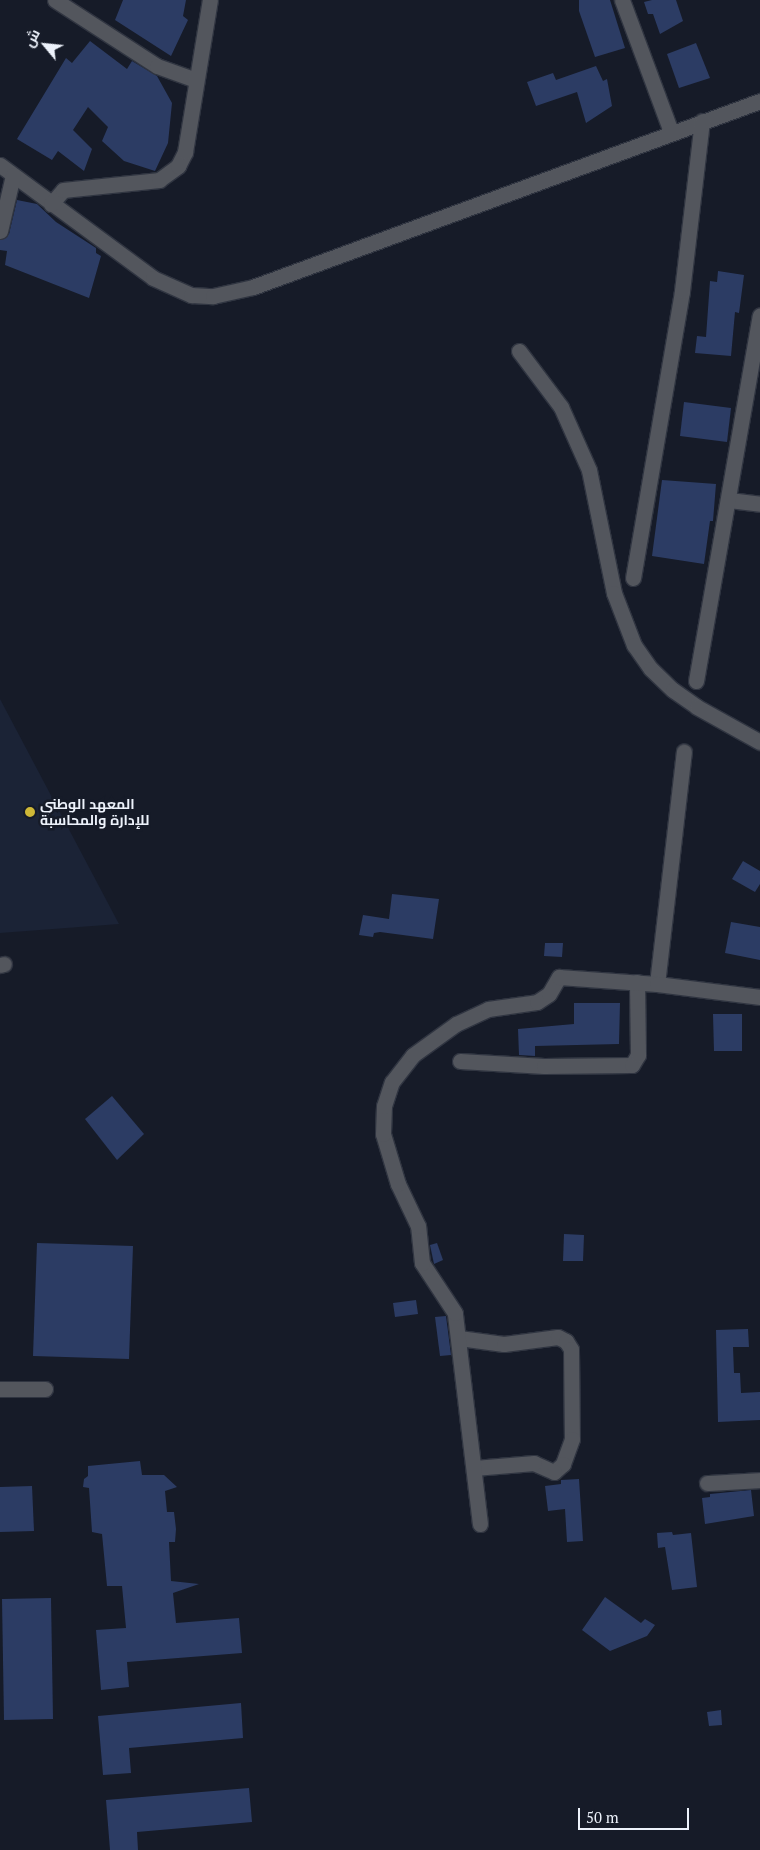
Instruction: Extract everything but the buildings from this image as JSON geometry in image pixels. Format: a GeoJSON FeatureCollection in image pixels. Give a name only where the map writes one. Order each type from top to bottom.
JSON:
{"type":"FeatureCollection","features":[{"type":"Feature","properties":{"kind":"street"},"geometry":{"type":"LineString","coordinates":[[55,0],[157,66],[196,80]]}},
{"type":"Feature","properties":{"kind":"street"},"geometry":{"type":"LineString","coordinates":[[51,204],[63,190],[159,180],[172,172],[185,152],[210,0]]}},
{"type":"Feature","properties":{"kind":"street"},"geometry":{"type":"LineString","coordinates":[[622,0],[671,132]]}},
{"type":"Feature","properties":{"kind":"street"},"geometry":{"type":"LineString","coordinates":[[0,165],[130,262],[171,289],[192,295],[213,296],[252,287],[760,101]]}},
{"type":"Feature","properties":{"kind":"street"},"geometry":{"type":"LineString","coordinates":[[633,578],[681,300],[702,121]]}},
{"type":"Feature","properties":{"kind":"street"},"geometry":{"type":"LineString","coordinates":[[0,231],[12,175]]}},
{"type":"Feature","properties":{"kind":"street"},"geometry":{"type":"LineString","coordinates":[[696,681],[759,324]]}},
{"type":"Feature","properties":{"kind":"street"},"geometry":{"type":"LineString","coordinates":[[520,351],[561,406],[588,470],[614,593],[634,645],[651,668],[674,690],[697,707],[760,742]]}},
{"type":"Feature","properties":{"kind":"street"},"geometry":{"type":"LineString","coordinates":[[729,500],[760,504]]}},
{"type":"Feature","properties":{"kind":"street"},"geometry":{"type":"LineString","coordinates":[[656,984],[684,752]]}},
{"type":"Feature","properties":{"kind":"street"},"geometry":{"type":"LineString","coordinates":[[480,1524],[459,1338],[451,1303],[422,1263],[418,1226],[398,1184],[386,1148],[382,1120],[392,1082],[413,1055],[456,1024],[488,1009],[537,1002],[549,994],[559,977],[637,982],[760,997]]}},
{"type":"Feature","properties":{"kind":"street"},"geometry":{"type":"LineString","coordinates":[[460,1061],[544,1066],[632,1065],[638,1055],[637,982]]}},
{"type":"Feature","properties":{"kind":"street"},"geometry":{"type":"LineString","coordinates":[[459,1338],[504,1344],[558,1338],[566,1341],[571,1349],[572,1439],[563,1464],[554,1472],[534,1463],[474,1468]]}},
{"type":"Feature","properties":{"kind":"street"},"geometry":{"type":"LineString","coordinates":[[0,1389],[46,1389]]}},
{"type":"Feature","properties":{"kind":"street"},"geometry":{"type":"LineString","coordinates":[[707,1483],[760,1480]]}},
{"type":"Feature","properties":{"kind":"shaded area","name":"المعهد الوطني للإدارة والمحاسبة"},"geometry":{"type":"Polygon","coordinates":[[[0,699],[119,924],[0,933],[0,699]]]}},
{"type":"Feature","properties":{"kind":"place","name":"المعهد الوطني للإدارة والمحاسبة"},"geometry":{"type":"Point","coordinates":[30,812]}}]}
